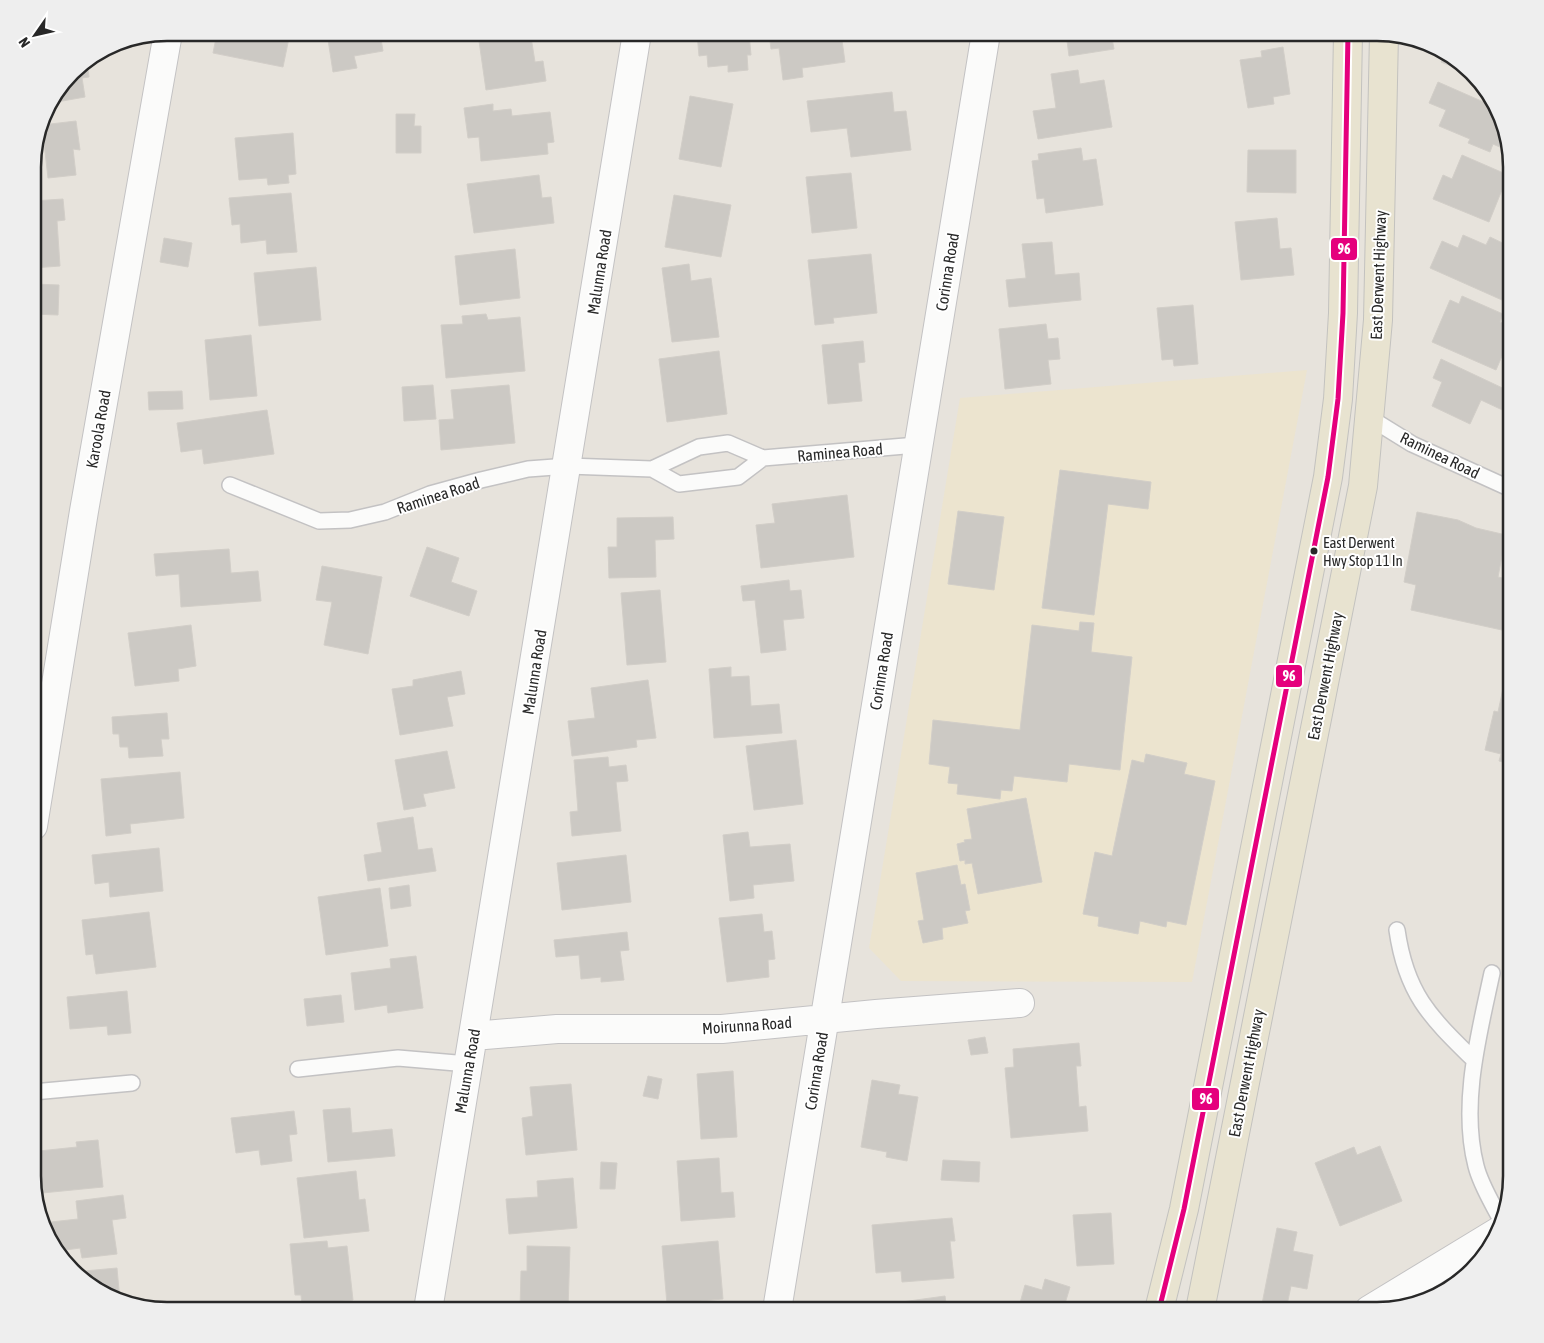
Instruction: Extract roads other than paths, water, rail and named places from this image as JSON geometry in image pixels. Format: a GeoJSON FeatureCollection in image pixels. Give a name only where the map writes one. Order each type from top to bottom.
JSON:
{"type":"FeatureCollection","features":[{"type":"Feature","properties":{"kind":"main road"},"geometry":{"type":"LineString","coordinates":[[1161,1302],[1186,1199],[1328,477],[1338,399],[1343,313],[1348,41]]}},
{"type":"Feature","properties":{"kind":"main road","name":"East Derwent Highway"},"geometry":{"type":"LineString","coordinates":[[1202,1302],[1363,486],[1378,320],[1384,41]]}},
{"type":"Feature","properties":{"kind":"street","name":"Karoola Road"},"geometry":{"type":"LineString","coordinates":[[42,770],[84,511],[166,41]]}},
{"type":"Feature","properties":{"kind":"street","name":"Malunna Road"},"geometry":{"type":"LineString","coordinates":[[429,1302],[568,466],[636,41]]}},
{"type":"Feature","properties":{"kind":"street","name":"Corinna Road"},"geometry":{"type":"LineString","coordinates":[[778,1302],[984,41]]}},
{"type":"Feature","properties":{"kind":"street","name":"Moirunna Road"},"geometry":{"type":"LineString","coordinates":[[473,1036],[557,1029],[722,1029],[1020,1003]]}},
{"type":"Feature","properties":{"kind":"street"},"geometry":{"type":"LineString","coordinates":[[1383,1301],[1486,1239]]}},
{"type":"Feature","properties":{"kind":"lane","name":"Raminea Road"},"geometry":{"type":"LineString","coordinates":[[1370,418],[1412,444],[1502,485]]}},
{"type":"Feature","properties":{"kind":"lane","name":"Raminea Road"},"geometry":{"type":"LineString","coordinates":[[652,469],[699,447],[728,443],[763,458],[917,445]]}},
{"type":"Feature","properties":{"kind":"lane","name":"Raminea Road"},"geometry":{"type":"LineString","coordinates":[[230,485],[320,521],[350,520],[385,512],[430,494],[528,469],[568,466],[652,469],[679,484],[738,477],[763,458]]}},
{"type":"Feature","properties":{"kind":"lane"},"geometry":{"type":"LineString","coordinates":[[1397,930],[1404,966],[1413,988],[1424,1007],[1473,1059]]}},
{"type":"Feature","properties":{"kind":"lane"},"geometry":{"type":"LineString","coordinates":[[1492,973],[1473,1059],[1470,1124],[1476,1167],[1484,1188],[1497,1212]]}},
{"type":"Feature","properties":{"kind":"lane"},"geometry":{"type":"LineString","coordinates":[[298,1069],[398,1058],[468,1064]]}},
{"type":"Feature","properties":{"kind":"lane"},"geometry":{"type":"LineString","coordinates":[[42,1091],[132,1083]]}},
{"type":"Feature","properties":{"kind":"place","name":"East Derwent Hwy Stop 11 In"},"geometry":{"type":"Point","coordinates":[1314,551]}}]}
